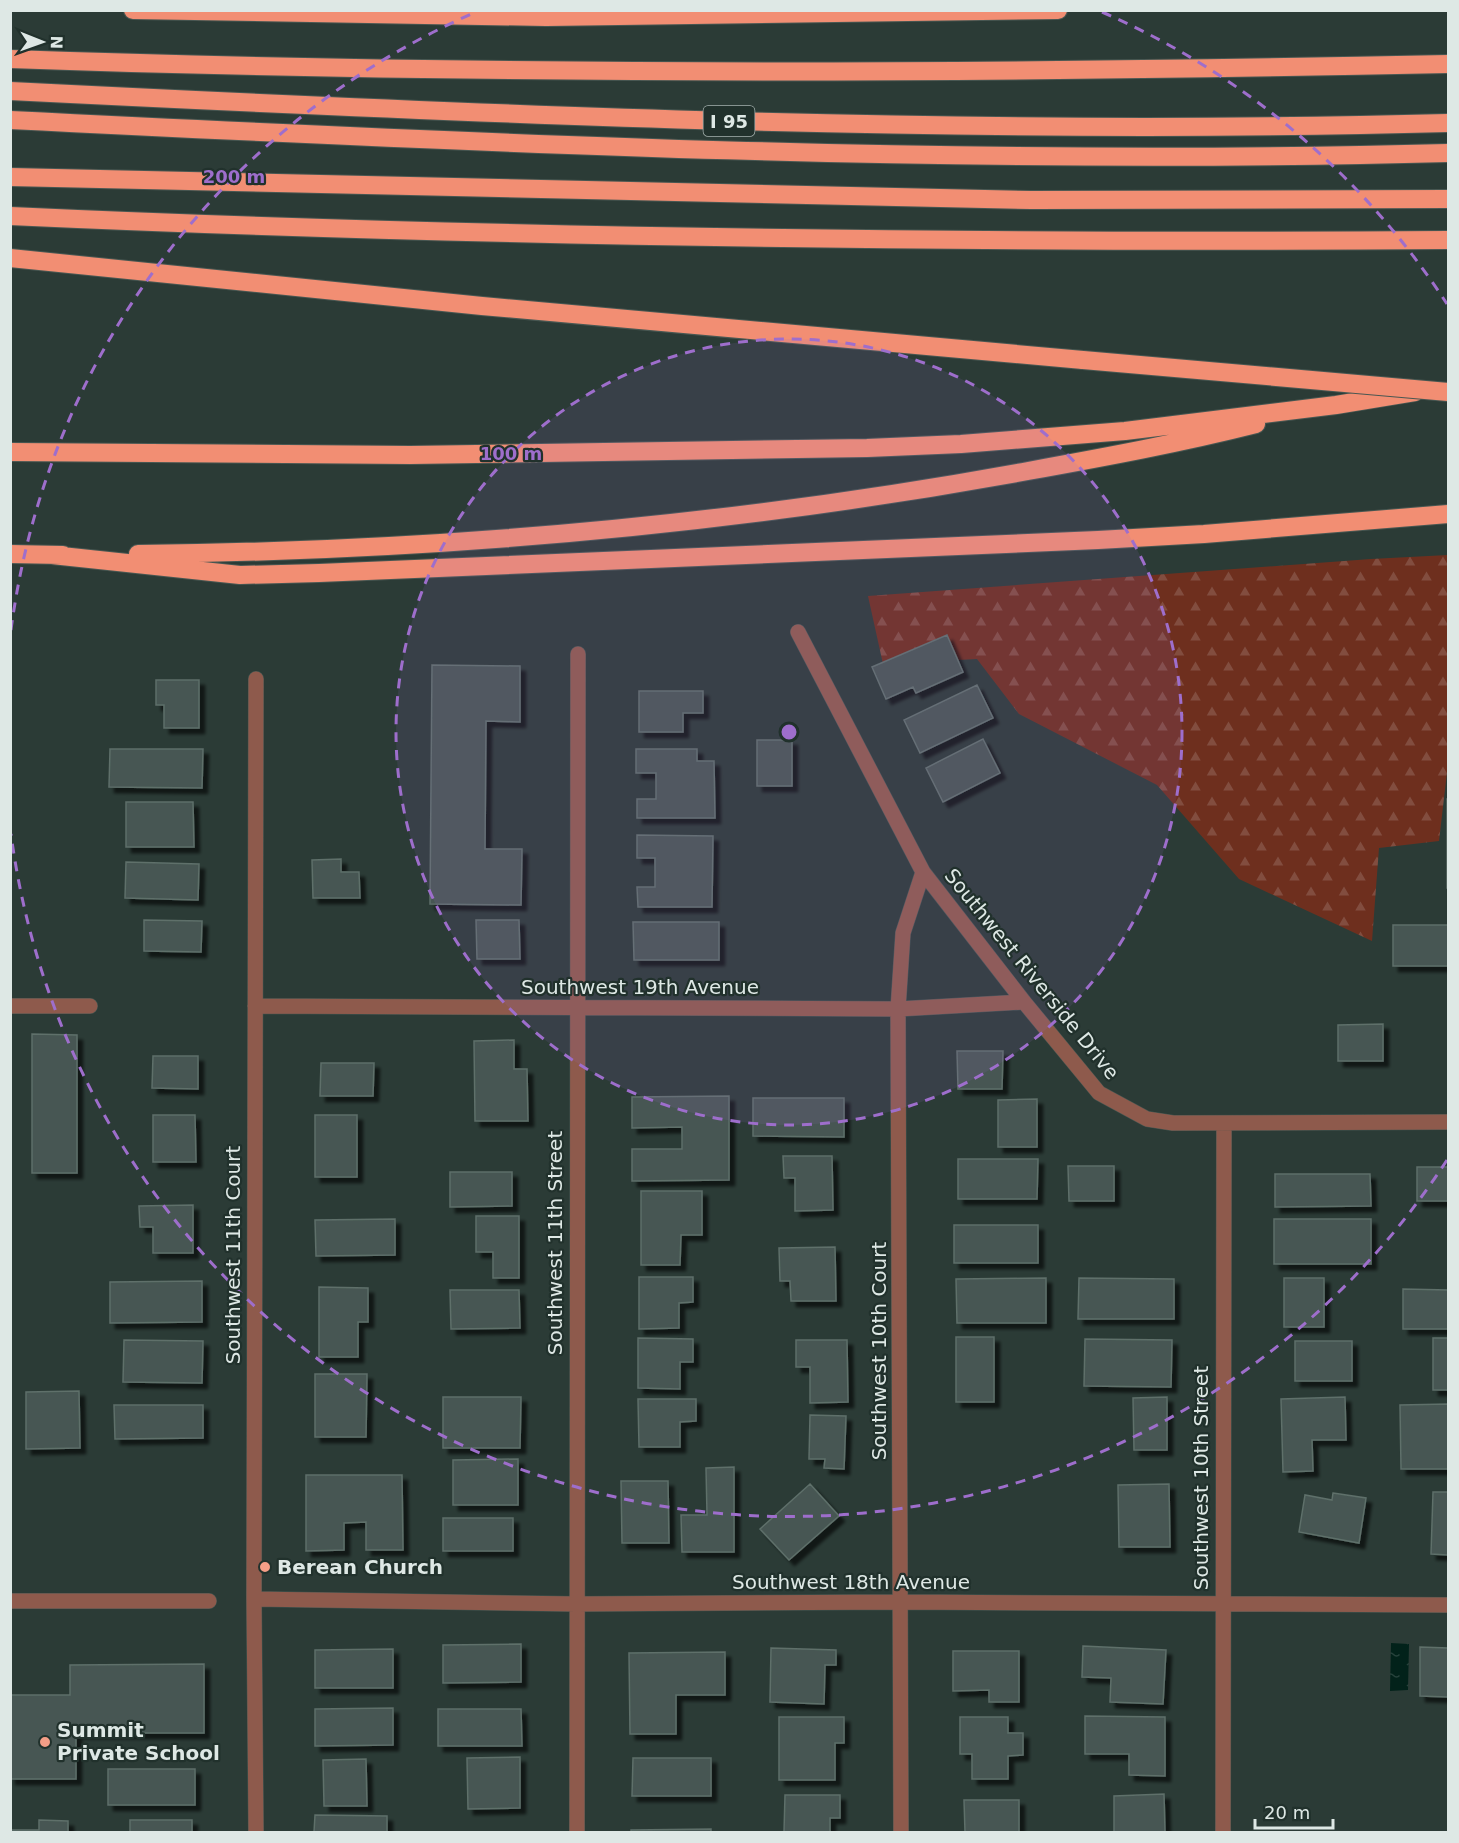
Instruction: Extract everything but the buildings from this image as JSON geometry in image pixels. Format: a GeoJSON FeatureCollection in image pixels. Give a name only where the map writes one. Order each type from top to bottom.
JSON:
{"type":"FeatureCollection","features":[{"type":"Feature","properties":{"kind":"highway"},"geometry":{"type":"LineString","coordinates":[[133,10],[580,17],[1058,10]]}},
{"type":"Feature","properties":{"kind":"highway"},"geometry":{"type":"LineString","coordinates":[[10,59],[160,64],[537,70],[1179,70],[1449,64]]}},
{"type":"Feature","properties":{"kind":"highway","name":"I 95"},"geometry":{"type":"LineString","coordinates":[[10,91],[843,124],[1139,127],[1449,123]]}},
{"type":"Feature","properties":{"kind":"highway"},"geometry":{"type":"LineString","coordinates":[[10,120],[752,151],[1053,156],[1322,156],[1449,153]]}},
{"type":"Feature","properties":{"kind":"highway"},"geometry":{"type":"LineString","coordinates":[[10,177],[1019,199],[1449,199]]}},
{"type":"Feature","properties":{"kind":"highway"},"geometry":{"type":"LineString","coordinates":[[10,216],[521,233],[815,238],[1116,241],[1449,240]]}},
{"type":"Feature","properties":{"kind":"highway"},"geometry":{"type":"LineString","coordinates":[[10,258],[471,305],[1449,392]]}},
{"type":"Feature","properties":{"kind":"highway"},"geometry":{"type":"LineString","coordinates":[[10,452],[387,455],[867,448],[1072,436],[1336,405],[1449,387]]}},
{"type":"Feature","properties":{"kind":"highway"},"geometry":{"type":"LineString","coordinates":[[10,554],[248,552],[403,546],[611,530],[717,519],[838,503],[1004,476],[1197,439],[1336,405]]}},
{"type":"Feature","properties":{"kind":"highway"},"geometry":{"type":"LineString","coordinates":[[52,555],[240,574],[319,573],[1098,540],[1204,534],[1449,514]]}},
{"type":"Feature","properties":{"kind":"street","name":"Southwest Riverside Drive"},"geometry":{"type":"LineString","coordinates":[[798,632],[923,872],[1024,1002],[1099,1093],[1147,1119],[1173,1123],[1449,1122]]}},
{"type":"Feature","properties":{"kind":"street","name":"Southwest 11th Street"},"geometry":{"type":"LineString","coordinates":[[577,1833],[578,654]]}},
{"type":"Feature","properties":{"kind":"street","name":"Southwest 11th Court"},"geometry":{"type":"LineString","coordinates":[[256,678],[254,1599],[256,1833]]}},
{"type":"Feature","properties":{"kind":"street","name":"Southwest 10th Court"},"geometry":{"type":"LineString","coordinates":[[901,1833],[898,1009],[903,933],[923,872]]}},
{"type":"Feature","properties":{"kind":"street","name":"Southwest 19th Avenue"},"geometry":{"type":"LineString","coordinates":[[255,1006],[898,1009],[1024,1002]]}},
{"type":"Feature","properties":{"kind":"street"},"geometry":{"type":"LineString","coordinates":[[10,1006],[90,1006]]}},
{"type":"Feature","properties":{"kind":"street","name":"Southwest 10th Street"},"geometry":{"type":"LineString","coordinates":[[1223,1833],[1224,1123]]}},
{"type":"Feature","properties":{"kind":"street","name":"Southwest 18th Avenue"},"geometry":{"type":"LineString","coordinates":[[254,1599],[576,1604],[901,1602],[1449,1605]]}},
{"type":"Feature","properties":{"kind":"street"},"geometry":{"type":"LineString","coordinates":[[10,1601],[209,1601]]}},
{"type":"Feature","properties":{"kind":"green space"},"geometry":{"type":"Polygon","coordinates":[[[1448,555],[1448,764],[1439,841],[1379,848],[1372,941],[1239,879],[1157,785],[1019,714],[977,659],[883,664],[868,596],[1371,559],[1448,555]]]}},
{"type":"Feature","properties":{"kind":"water"},"geometry":{"type":"Polygon","coordinates":[[[1391,1643],[1409,1644],[1408,1690],[1390,1691],[1391,1643]]]}},
{"type":"Feature","properties":{"kind":"place","name":"Berean Church"},"geometry":{"type":"Point","coordinates":[265,1567]}},
{"type":"Feature","properties":{"kind":"place","name":"Summit Private School"},"geometry":{"type":"Point","coordinates":[45,1742]}}]}
